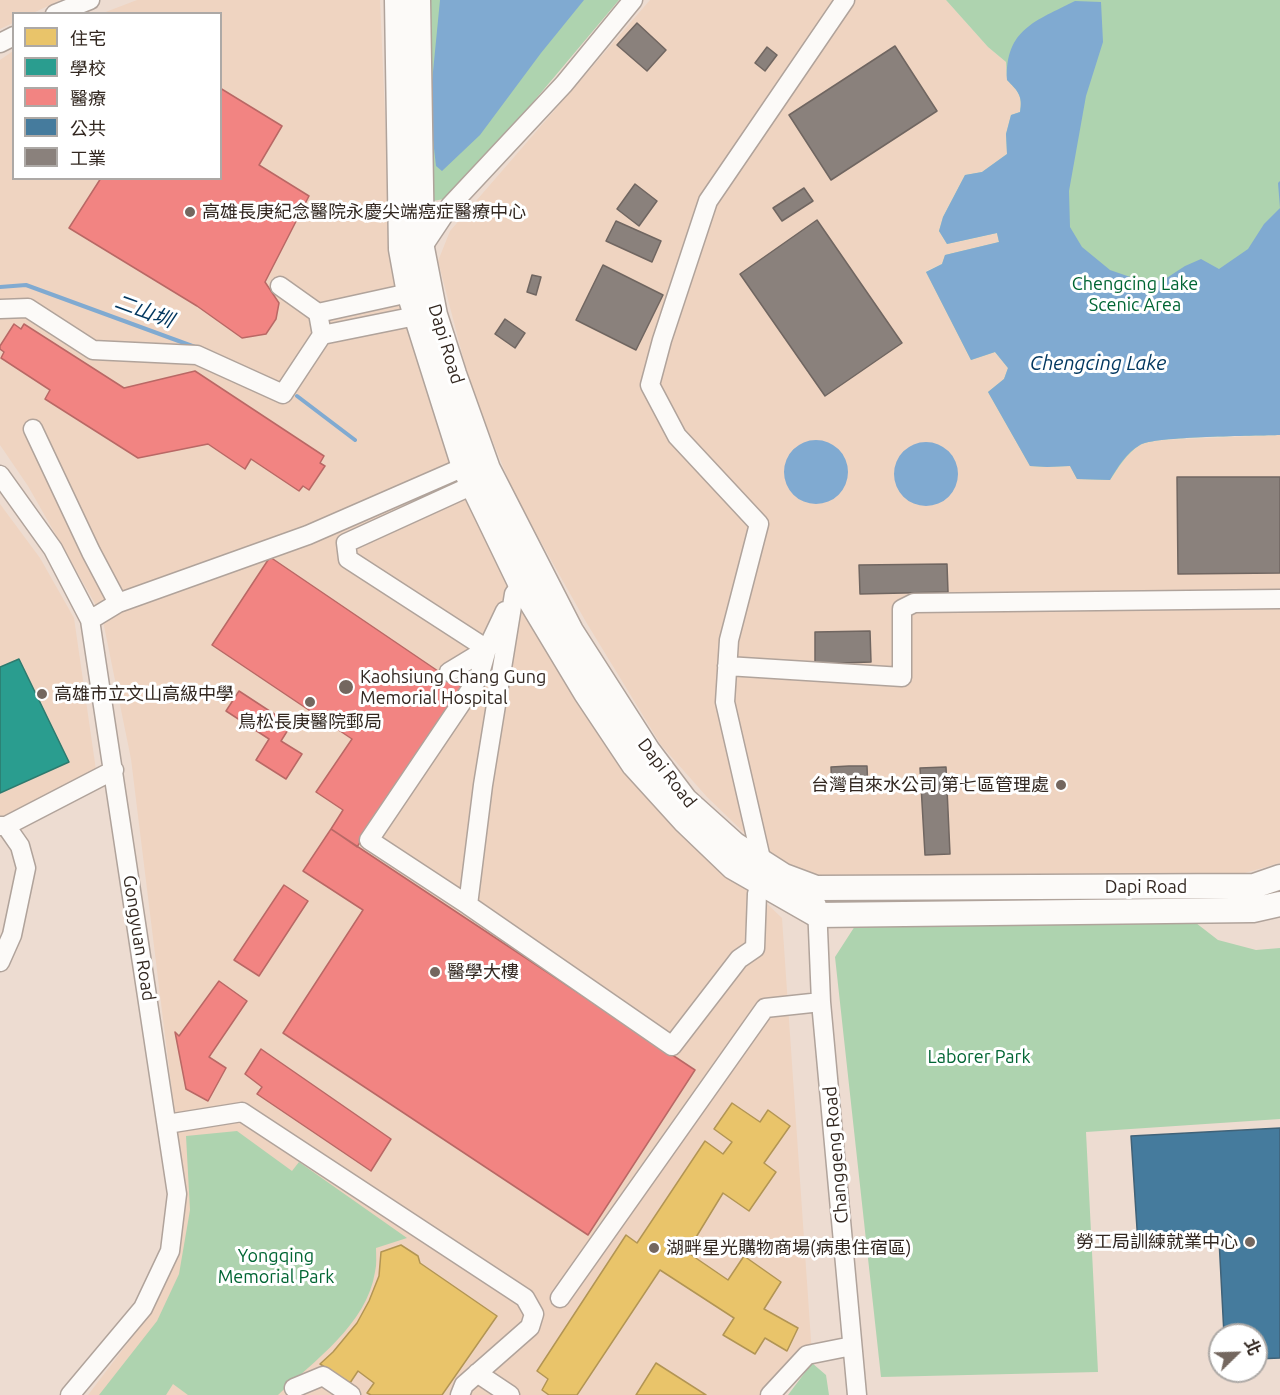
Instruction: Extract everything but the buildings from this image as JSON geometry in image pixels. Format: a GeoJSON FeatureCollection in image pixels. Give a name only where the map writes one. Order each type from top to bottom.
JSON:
{"type":"FeatureCollection","features":[{"type":"Feature","properties":{"kind":"main road","name":"Dapi Road"},"geometry":{"type":"LineString","coordinates":[[397,0],[400,249],[409,293],[469,476],[518,589],[634,765],[684,820],[733,867],[761,874],[784,876],[816,888],[1254,886],[1280,877]]}},
{"type":"Feature","properties":{"kind":"main road","name":"Dapi Road"},"geometry":{"type":"LineString","coordinates":[[418,0],[422,248],[435,315],[454,374],[488,469],[571,631],[648,751],[685,800],[734,844],[761,874],[817,915],[1253,910],[1280,904]]}},
{"type":"Feature","properties":{"kind":"street"},"geometry":{"type":"LineString","coordinates":[[61,12],[90,0]]}},
{"type":"Feature","properties":{"kind":"street"},"geometry":{"type":"LineString","coordinates":[[422,248],[450,206],[564,84],[633,0]]}},
{"type":"Feature","properties":{"kind":"street"},"geometry":{"type":"LineString","coordinates":[[518,589],[487,649],[479,677],[369,840],[468,904],[672,1046],[738,959],[755,948],[757,894],[761,874],[725,702],[729,639],[759,524],[677,436],[650,385],[662,340],[708,201],[845,0]]}},
{"type":"Feature","properties":{"kind":"street"},"geometry":{"type":"LineString","coordinates":[[0,309],[28,308],[93,350],[197,355],[283,394],[322,335],[318,313],[280,286]]}},
{"type":"Feature","properties":{"kind":"street"},"geometry":{"type":"LineString","coordinates":[[318,313],[409,293]]}},
{"type":"Feature","properties":{"kind":"street"},"geometry":{"type":"LineString","coordinates":[[322,335],[416,316]]}},
{"type":"Feature","properties":{"kind":"street"},"geometry":{"type":"LineString","coordinates":[[33,429],[91,552],[118,603]]}},
{"type":"Feature","properties":{"kind":"street","name":"Gongyuan Road"},"geometry":{"type":"LineString","coordinates":[[0,475],[52,549],[90,620],[177,1194],[170,1251],[143,1308],[70,1395]]}},
{"type":"Feature","properties":{"kind":"street"},"geometry":{"type":"LineString","coordinates":[[90,620],[118,603],[469,476]]}},
{"type":"Feature","properties":{"kind":"street"},"geometry":{"type":"LineString","coordinates":[[469,476],[346,543],[348,559],[487,649]]}},
{"type":"Feature","properties":{"kind":"street"},"geometry":{"type":"LineString","coordinates":[[468,904],[483,785],[518,589]]}},
{"type":"Feature","properties":{"kind":"street"},"geometry":{"type":"LineString","coordinates":[[727,666],[902,677],[902,609],[914,603],[1280,599]]}},
{"type":"Feature","properties":{"kind":"street"},"geometry":{"type":"LineString","coordinates":[[449,672],[487,649]]}},
{"type":"Feature","properties":{"kind":"street"},"geometry":{"type":"LineString","coordinates":[[0,962],[12,934],[26,868],[20,846],[3,826],[114,770]]}},
{"type":"Feature","properties":{"kind":"street","name":"Changgeng Road"},"geometry":{"type":"LineString","coordinates":[[816,888],[821,1002],[857,1395]]}},
{"type":"Feature","properties":{"kind":"street"},"geometry":{"type":"LineString","coordinates":[[560,1298],[765,1008],[821,1002]]}},
{"type":"Feature","properties":{"kind":"street"},"geometry":{"type":"LineString","coordinates":[[167,1124],[242,1112],[525,1298],[534,1314],[531,1327],[464,1385],[460,1395]]}},
{"type":"Feature","properties":{"kind":"street"},"geometry":{"type":"LineString","coordinates":[[770,1395],[807,1355],[852,1346]]}},
{"type":"Feature","properties":{"kind":"street"},"geometry":{"type":"LineString","coordinates":[[477,1373],[510,1395]]}},
{"type":"Feature","properties":{"kind":"street"},"geometry":{"type":"LineString","coordinates":[[294,1388],[323,1376],[351,1395]]}},
{"type":"Feature","properties":{"kind":"shaded area"},"geometry":{"type":"Polygon","coordinates":[[[0,0],[61,0],[35,12],[12,12],[12,23],[0,29],[0,0]]]}},
{"type":"Feature","properties":{"kind":"shaded area","name":"Kaohsiung Chang Gung Memorial Hospital"},"geometry":{"type":"Polygon","coordinates":[[[137,0],[380,0],[391,252],[459,480],[757,894],[782,918],[812,1355],[781,1395],[88,1395],[149,1315],[176,1258],[185,1198],[131,759],[102,616],[28,486],[0,445],[0,60],[12,52],[12,180],[222,180],[222,12],[106,12],[137,0]]]}},
{"type":"Feature","properties":{"kind":"shaded area"},"geometry":{"type":"Polygon","coordinates":[[[650,0],[946,0],[988,47],[1006,62],[1007,80],[1015,88],[1022,101],[1020,112],[1011,115],[1006,134],[1007,154],[982,172],[965,175],[943,217],[939,231],[947,244],[998,233],[999,242],[945,255],[942,264],[926,271],[1008,368],[1004,379],[1047,467],[1070,466],[1110,480],[1126,456],[1142,443],[1162,440],[1280,435],[1280,863],[1234,876],[845,880],[802,872],[759,847],[707,797],[661,745],[586,622],[515,496],[471,388],[438,261],[450,231],[650,0]]]}},
{"type":"Feature","properties":{"kind":"shaded area","name":"高雄市立文山高級中學"},"geometry":{"type":"Polygon","coordinates":[[[0,504],[40,558],[74,618],[96,770],[0,818],[0,504]]]}},
{"type":"Feature","properties":{"kind":"green space"},"geometry":{"type":"Polygon","coordinates":[[[431,0],[619,0],[513,126],[444,199],[433,201],[424,189],[431,0]]]}},
{"type":"Feature","properties":{"kind":"green space","name":"Chengcing Lake Scenic Area"},"geometry":{"type":"Polygon","coordinates":[[[946,0],[1280,0],[1280,435],[1184,438],[1149,442],[1131,452],[1110,480],[1077,479],[1070,466],[1030,466],[988,392],[1004,379],[1008,368],[995,352],[971,360],[926,272],[942,264],[945,255],[999,242],[997,233],[947,244],[939,231],[943,217],[965,175],[982,172],[1007,154],[1006,134],[1011,115],[1020,112],[1021,106],[1019,94],[1007,80],[1006,62],[988,47],[946,0]]]}},
{"type":"Feature","properties":{"kind":"green space","name":"Laborer Park"},"geometry":{"type":"Polygon","coordinates":[[[1196,923],[1218,940],[1256,950],[1280,948],[1280,1119],[1086,1132],[1098,1372],[881,1377],[835,957],[855,926],[1196,923]]]}},
{"type":"Feature","properties":{"kind":"green space","name":"Yongqing Memorial Park"},"geometry":{"type":"Polygon","coordinates":[[[237,1131],[292,1171],[299,1162],[407,1238],[376,1248],[375,1272],[362,1308],[337,1340],[278,1395],[188,1395],[173,1384],[166,1395],[99,1395],[157,1321],[179,1274],[190,1210],[186,1136],[237,1131]]]}},
{"type":"Feature","properties":{"kind":"green space"},"geometry":{"type":"Polygon","coordinates":[[[812,1363],[826,1375],[829,1395],[788,1395],[812,1363]]]}},
{"type":"Feature","properties":{"kind":"water"},"geometry":{"type":"Polygon","coordinates":[[[440,0],[584,0],[480,135],[442,171],[436,166],[431,122],[432,82],[440,0]]]}},
{"type":"Feature","properties":{"kind":"water","name":"Chengcing Lake"},"geometry":{"type":"Polygon","coordinates":[[[1075,1],[1101,2],[1103,42],[1086,96],[1069,191],[1070,227],[1082,247],[1110,270],[1136,279],[1162,281],[1201,259],[1219,269],[1248,249],[1264,224],[1280,208],[1280,435],[1184,438],[1149,442],[1131,452],[1110,480],[1077,479],[1070,466],[1030,466],[988,392],[1004,379],[1008,368],[995,352],[971,360],[926,272],[942,264],[945,255],[999,242],[997,233],[947,244],[939,231],[943,217],[965,175],[982,172],[1007,154],[1006,134],[1011,115],[1020,112],[1021,106],[1019,94],[1007,80],[1011,49],[1017,38],[1036,21],[1075,1]]]}},
{"type":"Feature","properties":{"kind":"water"},"geometry":{"type":"Polygon","coordinates":[[[1280,181],[1280,208],[1278,183],[1280,181]]]}},
{"type":"Feature","properties":{"kind":"water"},"geometry":{"type":"Polygon","coordinates":[[[816,440],[828,442],[839,449],[846,460],[848,472],[846,484],[839,495],[828,502],[816,504],[804,502],[793,495],[786,484],[784,472],[786,460],[793,449],[804,442],[816,440]]]}},
{"type":"Feature","properties":{"kind":"water"},"geometry":{"type":"Polygon","coordinates":[[[926,442],[938,444],[949,451],[956,462],[958,474],[956,486],[949,497],[938,504],[926,506],[914,504],[903,497],[896,486],[894,474],[896,462],[903,451],[914,444],[926,442]]]}},
{"type":"Feature","properties":{"kind":"waterway","name":"二山圳"},"geometry":{"type":"LineString","coordinates":[[0,287],[26,285],[195,347]]}},
{"type":"Feature","properties":{"kind":"waterway","name":"二山圳"},"geometry":{"type":"LineString","coordinates":[[297,396],[355,440]]}},
{"type":"Feature","properties":{"kind":"place","name":"高雄長庚紀念醫院永慶尖端癌症醫療中心"},"geometry":{"type":"Point","coordinates":[190,212]}},
{"type":"Feature","properties":{"kind":"place","name":"Kaohsiung Chang Gung Memorial Hospital"},"geometry":{"type":"Point","coordinates":[346,687]}},
{"type":"Feature","properties":{"kind":"place","name":"高雄市立文山高級中學"},"geometry":{"type":"Point","coordinates":[42,694]}},
{"type":"Feature","properties":{"kind":"place","name":"鳥松長庚醫院郵局"},"geometry":{"type":"Point","coordinates":[310,702]}},
{"type":"Feature","properties":{"kind":"place","name":"台灣自來水公司 第七區管理處"},"geometry":{"type":"Point","coordinates":[1061,785]}},
{"type":"Feature","properties":{"kind":"place","name":"醫學大樓"},"geometry":{"type":"Point","coordinates":[435,972]}},
{"type":"Feature","properties":{"kind":"place","name":"勞工局訓練就業中心"},"geometry":{"type":"Point","coordinates":[1250,1242]}},
{"type":"Feature","properties":{"kind":"place","name":"湖畔星光購物商場(病患住宿區)"},"geometry":{"type":"Point","coordinates":[654,1248]}}]}
